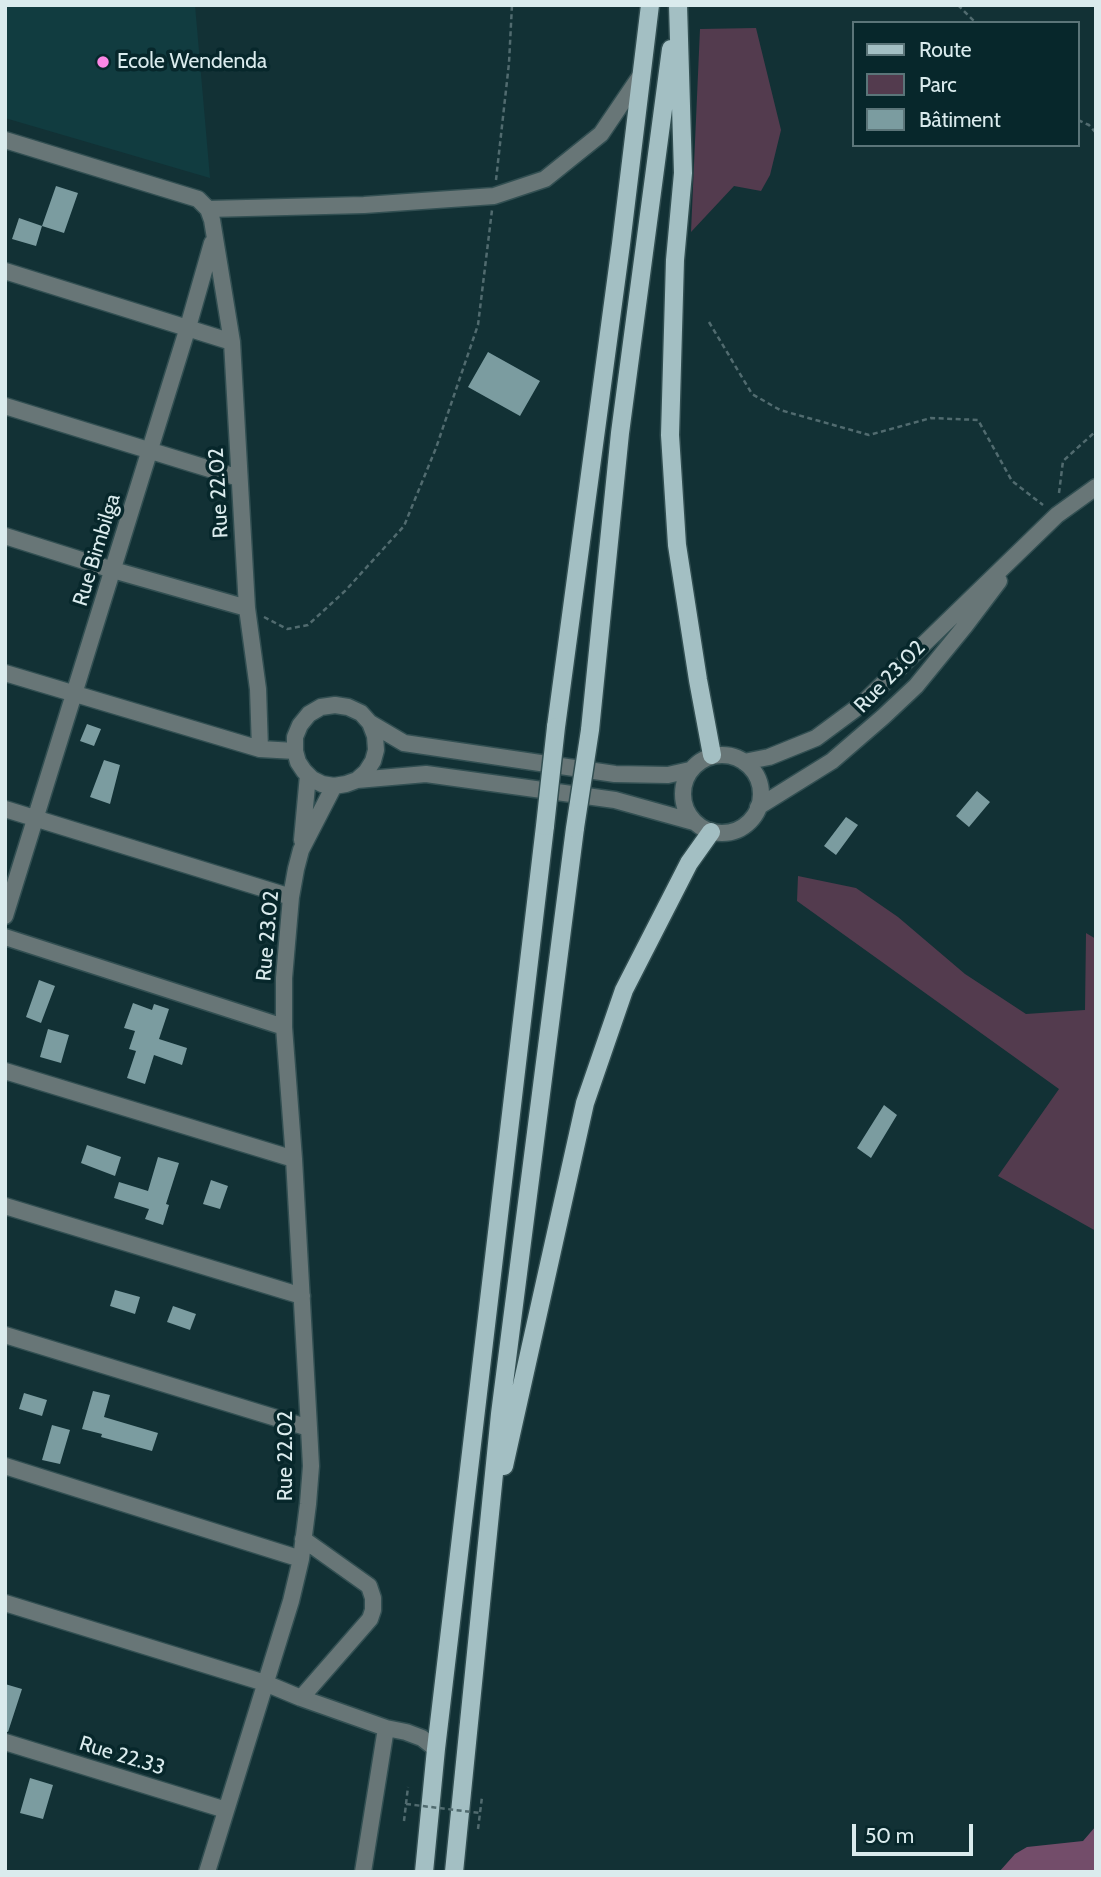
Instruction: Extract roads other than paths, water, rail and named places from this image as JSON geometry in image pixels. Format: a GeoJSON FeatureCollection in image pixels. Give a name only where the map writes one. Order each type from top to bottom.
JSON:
{"type":"FeatureCollection","features":[{"type":"Feature","properties":{"kind":"main road"},"geometry":{"type":"LineString","coordinates":[[424,1872],[436,1749],[556,727],[650,5]]}},
{"type":"Feature","properties":{"kind":"main road"},"geometry":{"type":"LineString","coordinates":[[454,1872],[501,1401],[590,730],[620,433],[677,5]]}},
{"type":"Feature","properties":{"kind":"main road"},"geometry":{"type":"LineString","coordinates":[[677,5],[683,173],[675,260],[670,435],[677,545],[712,755]]}},
{"type":"Feature","properties":{"kind":"main road"},"geometry":{"type":"LineString","coordinates":[[486,1548],[585,1103],[624,990],[689,863],[711,832]]}},
{"type":"Feature","properties":{"kind":"street"},"geometry":{"type":"LineString","coordinates":[[5,140],[203,204],[364,205],[494,196],[545,179],[601,134],[641,75]]}},
{"type":"Feature","properties":{"kind":"street","name":"Rue Bimbilga"},"geometry":{"type":"LineString","coordinates":[[5,916],[214,236],[203,204]]}},
{"type":"Feature","properties":{"kind":"street","name":"Rue 22.02"},"geometry":{"type":"LineString","coordinates":[[214,236],[232,342],[247,608],[258,690],[260,749]]}},
{"type":"Feature","properties":{"kind":"street"},"geometry":{"type":"LineString","coordinates":[[5,271],[232,342]]}},
{"type":"Feature","properties":{"kind":"street"},"geometry":{"type":"LineString","coordinates":[[5,406],[239,478]]}},
{"type":"Feature","properties":{"kind":"street","name":"Rue 23.02"},"geometry":{"type":"LineString","coordinates":[[712,755],[726,754],[744,762],[769,757],[816,738],[862,704],[1056,514],[1096,486]]}},
{"type":"Feature","properties":{"kind":"street"},"geometry":{"type":"LineString","coordinates":[[5,537],[247,608]]}},
{"type":"Feature","properties":{"kind":"street","name":"Rue 23.02"},"geometry":{"type":"LineString","coordinates":[[711,832],[724,834],[737,831],[748,824],[758,807],[832,761],[883,718],[916,686],[1023,548]]}},
{"type":"Feature","properties":{"kind":"street"},"geometry":{"type":"LineString","coordinates":[[5,673],[260,749],[295,751]]}},
{"type":"Feature","properties":{"kind":"street"},"geometry":{"type":"LineString","coordinates":[[694,822],[615,800],[426,774],[357,780],[334,786],[322,784],[308,775],[298,762],[295,737],[300,724],[309,714],[321,707],[335,705],[361,713],[370,723],[404,743],[615,774],[668,775],[690,769],[712,755]]}},
{"type":"Feature","properties":{"kind":"street"},"geometry":{"type":"LineString","coordinates":[[357,780],[373,761],[376,750],[370,723]]}},
{"type":"Feature","properties":{"kind":"street"},"geometry":{"type":"LineString","coordinates":[[744,762],[757,776],[761,789],[758,807]]}},
{"type":"Feature","properties":{"kind":"street"},"geometry":{"type":"LineString","coordinates":[[690,769],[684,781],[684,807],[694,822],[711,832]]}},
{"type":"Feature","properties":{"kind":"street","name":"Rue 23.02"},"geometry":{"type":"LineString","coordinates":[[284,1027],[284,978],[291,897],[301,850],[308,775]]}},
{"type":"Feature","properties":{"kind":"street","name":"Rue 23.02"},"geometry":{"type":"LineString","coordinates":[[301,850],[334,786]]}},
{"type":"Feature","properties":{"kind":"street"},"geometry":{"type":"LineString","coordinates":[[5,810],[291,897]]}},
{"type":"Feature","properties":{"kind":"street"},"geometry":{"type":"LineString","coordinates":[[5,937],[284,1027]]}},
{"type":"Feature","properties":{"kind":"street","name":"Rue 22.02"},"geometry":{"type":"LineString","coordinates":[[207,1872],[291,1601],[301,1559],[311,1466],[284,1027]]}},
{"type":"Feature","properties":{"kind":"street"},"geometry":{"type":"LineString","coordinates":[[5,1071],[293,1159]]}},
{"type":"Feature","properties":{"kind":"street"},"geometry":{"type":"LineString","coordinates":[[5,1206],[302,1296]]}},
{"type":"Feature","properties":{"kind":"street"},"geometry":{"type":"LineString","coordinates":[[5,1335],[309,1428]]}},
{"type":"Feature","properties":{"kind":"street"},"geometry":{"type":"LineString","coordinates":[[5,1466],[301,1559]]}},
{"type":"Feature","properties":{"kind":"street"},"geometry":{"type":"LineString","coordinates":[[301,1698],[370,1619],[373,1610],[369,1586],[303,1539]]}},
{"type":"Feature","properties":{"kind":"street"},"geometry":{"type":"LineString","coordinates":[[5,1603],[265,1683],[386,1728],[422,1738],[436,1749]]}},
{"type":"Feature","properties":{"kind":"street"},"geometry":{"type":"LineString","coordinates":[[363,1872],[386,1728]]}},
{"type":"Feature","properties":{"kind":"street","name":"Rue 22.33"},"geometry":{"type":"LineString","coordinates":[[5,1742],[226,1810]]}},
{"type":"Feature","properties":{"kind":"place","name":"Ecole Wendenda"},"geometry":{"type":"Point","coordinates":[103,62]}}]}
